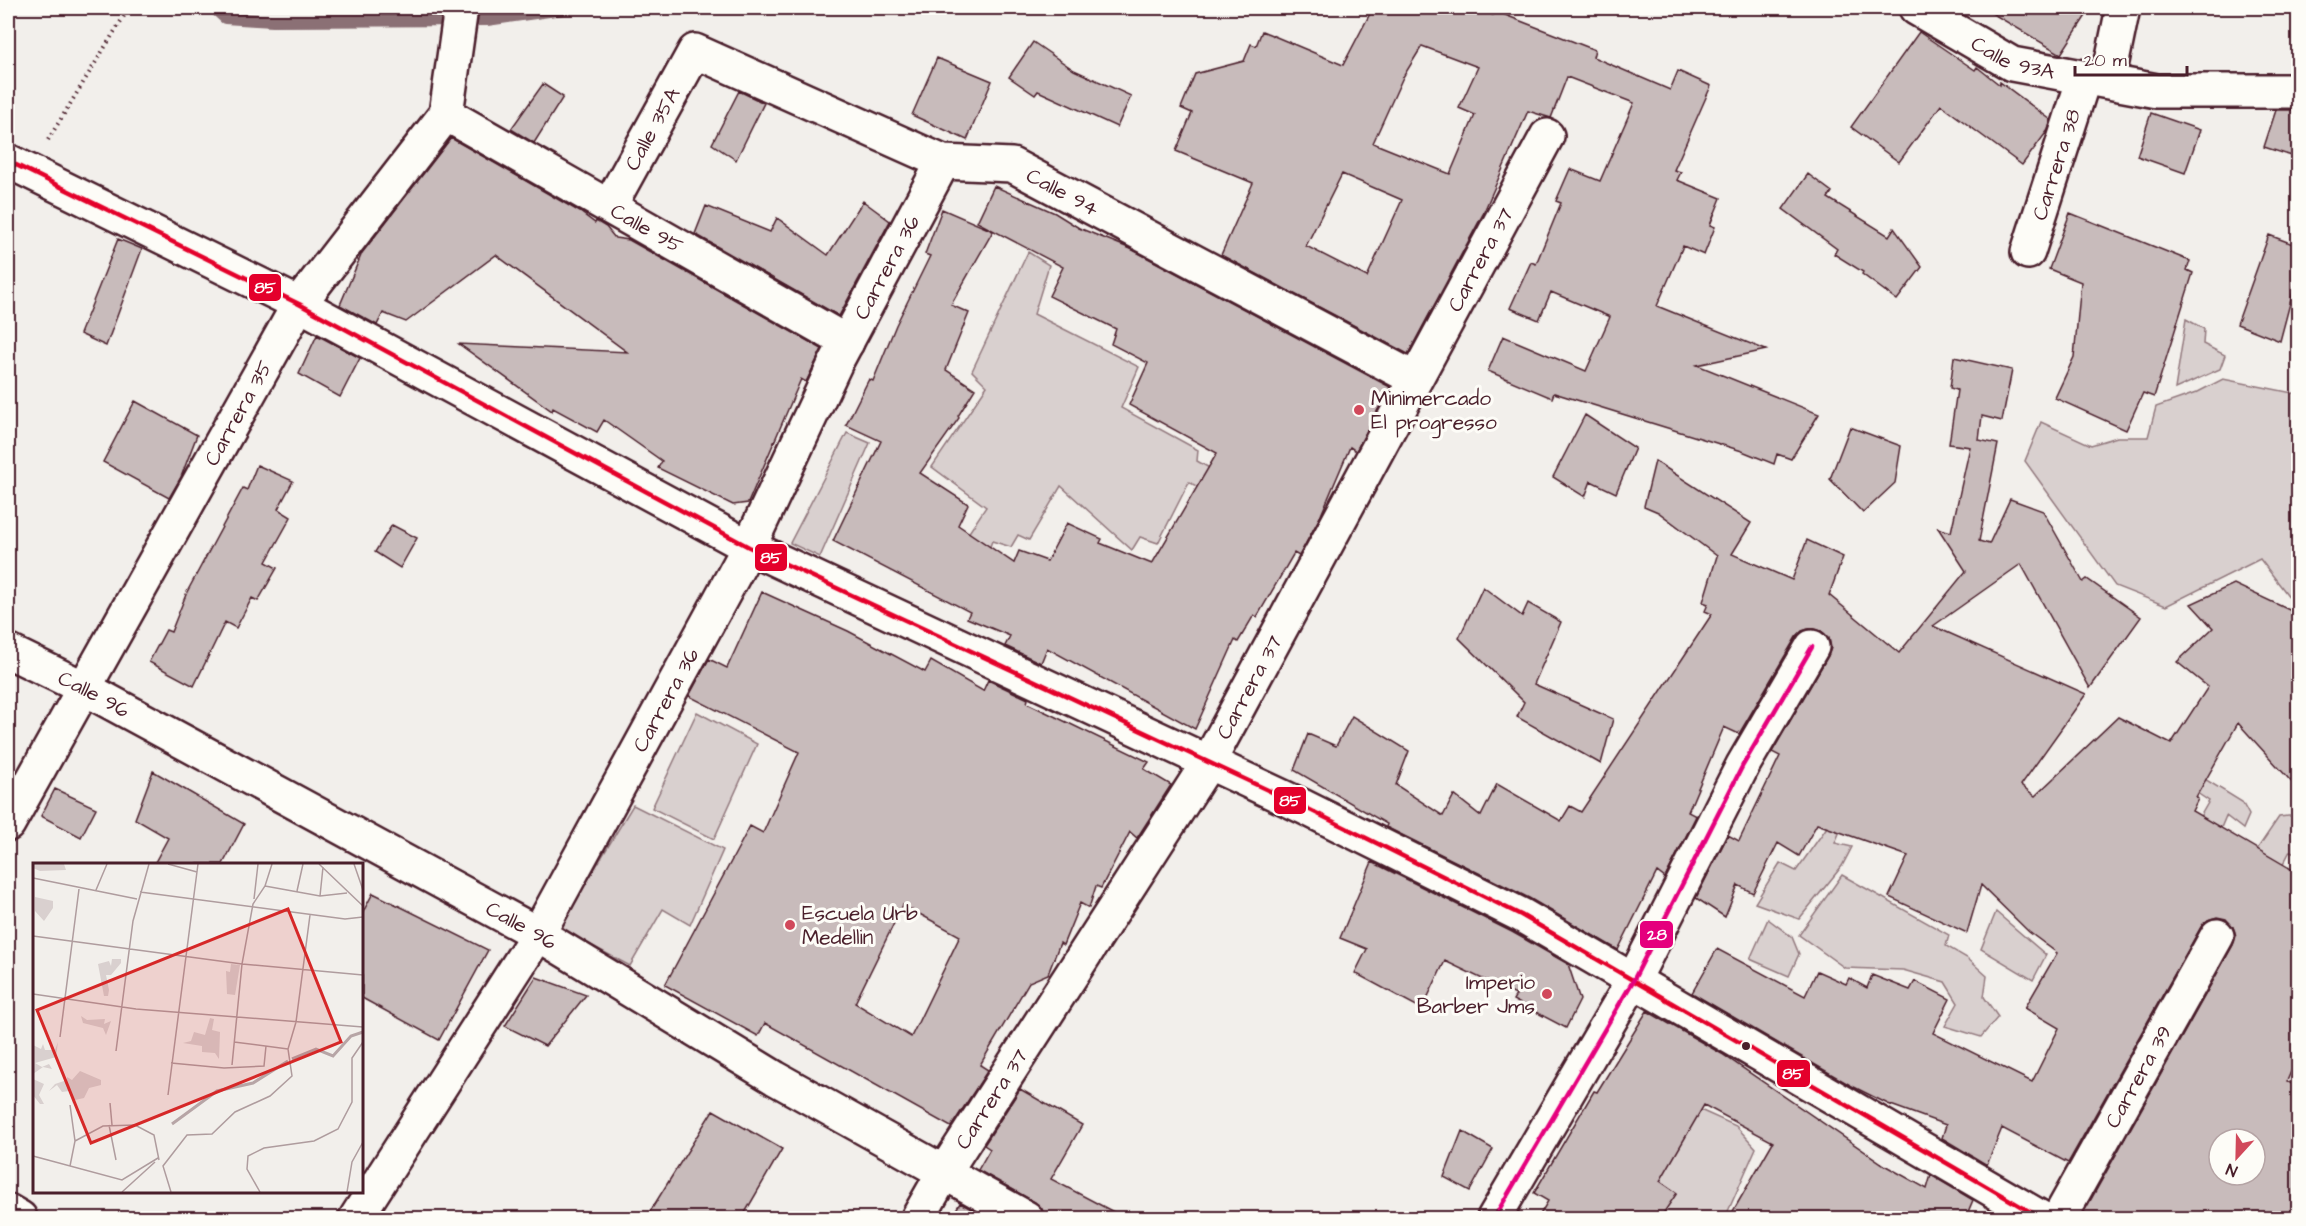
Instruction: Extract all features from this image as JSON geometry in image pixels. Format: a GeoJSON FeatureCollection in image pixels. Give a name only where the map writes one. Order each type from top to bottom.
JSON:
{"type":"FeatureCollection","features":[{"type":"Feature","properties":{"kind":"street","name":"Carrera 35"},"geometry":{"type":"LineString","coordinates":[[8,824],[86,689],[299,304],[446,114],[461,8]]}},
{"type":"Feature","properties":{"kind":"street","name":"Calle 93A"},"geometry":{"type":"LineString","coordinates":[[1916,8],[2012,64],[2157,91],[2298,91]]}},
{"type":"Feature","properties":{"kind":"street","name":"Carrera 38"},"geometry":{"type":"LineString","coordinates":[[2028,252],[2123,8]]}},
{"type":"Feature","properties":{"kind":"street","name":"Calle 94"},"geometry":{"type":"LineString","coordinates":[[695,51],[943,162],[1012,165],[1415,379]]}},
{"type":"Feature","properties":{"kind":"street","name":"Calle 35A"},"geometry":{"type":"LineString","coordinates":[[610,206],[695,51]]}},
{"type":"Feature","properties":{"kind":"street","name":"Calle 95"},"geometry":{"type":"LineString","coordinates":[[446,114],[847,342]]}},
{"type":"Feature","properties":{"kind":"street","name":"Carrera 37"},"geometry":{"type":"LineString","coordinates":[[918,1218],[943,1174],[1208,763],[1547,136]]}},
{"type":"Feature","properties":{"kind":"street","name":"Carrera 36"},"geometry":{"type":"LineString","coordinates":[[356,1218],[538,934],[749,547],[847,342],[943,162]]}},
{"type":"Feature","properties":{"kind":"street"},"geometry":{"type":"LineString","coordinates":[[18,166],[299,304],[749,547],[1304,807],[1521,915],[2041,1218]]}},
{"type":"Feature","properties":{"kind":"street"},"geometry":{"type":"LineString","coordinates":[[1494,1218],[1633,981],[1743,765],[1812,647]]}},
{"type":"Feature","properties":{"kind":"street","name":"Calle 96"},"geometry":{"type":"LineString","coordinates":[[8,651],[86,689],[538,934],[775,1078],[943,1174],[1026,1218]]}},
{"type":"Feature","properties":{"kind":"street","name":"Carrera 39"},"geometry":{"type":"LineString","coordinates":[[2059,1218],[2217,936]]}},
{"type":"Feature","properties":{"kind":"street"},"geometry":{"type":"LineString","coordinates":[[8,1211],[20,1218]]}},
{"type":"Feature","properties":{"kind":"path"},"geometry":{"type":"LineString","coordinates":[[18,166],[129,8]]}},
{"type":"Feature","properties":{"kind":"shaded area"},"geometry":{"type":"Polygon","coordinates":[[[1028,252],[1049,265],[1034,314],[1139,367],[1121,408],[1198,450],[1197,461],[1261,497],[1248,514],[1189,482],[1158,543],[1140,537],[1132,550],[1061,486],[1029,540],[1018,535],[1011,547],[992,541],[968,607],[932,588],[986,507],[932,467],[987,386],[972,371],[1028,252]]]}},
{"type":"Feature","properties":{"kind":"shaded area"},"geometry":{"type":"Polygon","coordinates":[[[2186,319],[2204,329],[2203,344],[2225,355],[2220,369],[2175,389],[2186,319]]]}},
{"type":"Feature","properties":{"kind":"shaded area"},"geometry":{"type":"Polygon","coordinates":[[[2223,379],[2298,394],[2298,571],[2293,570],[2290,598],[2260,559],[2166,606],[2115,586],[2025,461],[2041,422],[2091,445],[2117,437],[2148,437],[2156,407],[2196,393],[2223,379]]]}},
{"type":"Feature","properties":{"kind":"shaded area"},"geometry":{"type":"Polygon","coordinates":[[[847,433],[870,443],[820,557],[790,543],[847,433]]]}},
{"type":"Feature","properties":{"kind":"shaded area"},"geometry":{"type":"Polygon","coordinates":[[[697,712],[757,744],[714,839],[652,808],[697,712]]]}},
{"type":"Feature","properties":{"kind":"shaded area"},"geometry":{"type":"Polygon","coordinates":[[[2166,755],[2242,802],[2249,815],[2243,829],[2226,816],[2215,842],[2182,848],[2209,801],[2161,769],[2166,755]]]}},
{"type":"Feature","properties":{"kind":"shaded area"},"geometry":{"type":"Polygon","coordinates":[[[1844,803],[1845,819],[1835,843],[1852,847],[1842,866],[1799,919],[1755,903],[1780,863],[1796,871],[1844,803]]]}},
{"type":"Feature","properties":{"kind":"shaded area"},"geometry":{"type":"Polygon","coordinates":[[[633,805],[723,850],[690,925],[663,909],[630,966],[559,928],[633,805]]]}},
{"type":"Feature","properties":{"kind":"shaded area"},"geometry":{"type":"Polygon","coordinates":[[[2298,815],[2298,854],[2290,851],[2276,878],[2230,889],[2279,817],[2298,815]]]}},
{"type":"Feature","properties":{"kind":"shaded area"},"geometry":{"type":"Polygon","coordinates":[[[1842,875],[1949,935],[1946,946],[1967,958],[1987,976],[1984,997],[1998,1017],[1981,1037],[1945,1026],[1958,1003],[1945,982],[1903,970],[1845,968],[1799,935],[1842,875]]]}},
{"type":"Feature","properties":{"kind":"shaded area"},"geometry":{"type":"Polygon","coordinates":[[[1996,912],[2046,955],[2033,980],[1981,949],[1996,912]]]}},
{"type":"Feature","properties":{"kind":"shaded area"},"geometry":{"type":"Polygon","coordinates":[[[1768,919],[1792,937],[1799,954],[1789,976],[1750,959],[1768,919]]]}},
{"type":"Feature","properties":{"kind":"shaded area"},"geometry":{"type":"Polygon","coordinates":[[[1698,1109],[1736,1126],[1756,1148],[1725,1218],[1654,1218],[1666,1191],[1660,1182],[1672,1153],[1698,1109]]]}},
{"type":"Feature","properties":{"kind":"building"},"geometry":{"type":"Polygon","coordinates":[[[1373,8],[1474,8],[1493,15],[1495,11],[1595,50],[1593,57],[1670,90],[1678,71],[1711,86],[1674,170],[1681,172],[1677,180],[1721,198],[1710,225],[1715,227],[1704,255],[1683,246],[1657,306],[1766,350],[1697,365],[1819,414],[1791,459],[1777,454],[1774,464],[1742,451],[1554,393],[1552,398],[1488,371],[1503,336],[1586,371],[1610,317],[1551,292],[1539,320],[1510,308],[1531,262],[1536,264],[1561,203],[1556,201],[1570,169],[1600,181],[1634,103],[1567,77],[1551,118],[1528,111],[1483,214],[1408,354],[1221,255],[1253,183],[1176,151],[1192,113],[1181,108],[1195,74],[1244,61],[1251,44],[1256,46],[1262,31],[1343,65],[1373,8]],[[1422,46],[1403,77],[1373,143],[1450,174],[1475,115],[1459,108],[1478,67],[1422,46]],[[1342,174],[1306,246],[1367,277],[1402,200],[1342,174]]]}},
{"type":"Feature","properties":{"kind":"building"},"geometry":{"type":"Polygon","coordinates":[[[1983,8],[2091,8],[2061,54],[1983,8]]]}},
{"type":"Feature","properties":{"kind":"building"},"geometry":{"type":"Polygon","coordinates":[[[1919,32],[1975,70],[1977,67],[2000,85],[2000,82],[2051,120],[2048,130],[2022,165],[1941,105],[1899,162],[1851,127],[1919,32]]]}},
{"type":"Feature","properties":{"kind":"building"},"geometry":{"type":"Polygon","coordinates":[[[1033,42],[1074,70],[1131,96],[1117,127],[1038,91],[1035,95],[1009,77],[1033,42]]]}},
{"type":"Feature","properties":{"kind":"building"},"geometry":{"type":"Polygon","coordinates":[[[937,58],[992,81],[967,140],[912,115],[937,58]]]}},
{"type":"Feature","properties":{"kind":"building"},"geometry":{"type":"Polygon","coordinates":[[[543,84],[563,97],[534,143],[511,129],[543,84]]]}},
{"type":"Feature","properties":{"kind":"building"},"geometry":{"type":"Polygon","coordinates":[[[739,91],[764,103],[736,160],[712,144],[739,91]]]}},
{"type":"Feature","properties":{"kind":"building"},"geometry":{"type":"Polygon","coordinates":[[[2276,110],[2298,110],[2298,158],[2264,147],[2276,110]]]}},
{"type":"Feature","properties":{"kind":"building"},"geometry":{"type":"Polygon","coordinates":[[[2151,113],[2200,130],[2185,173],[2137,156],[2151,113]]]}},
{"type":"Feature","properties":{"kind":"building"},"geometry":{"type":"Polygon","coordinates":[[[451,138],[580,212],[595,223],[596,221],[606,227],[615,238],[629,240],[822,349],[806,382],[801,379],[748,503],[733,505],[658,468],[662,461],[604,420],[597,432],[553,408],[552,411],[459,344],[627,352],[496,255],[406,322],[383,313],[377,325],[340,305],[362,253],[451,138]]]}},
{"type":"Feature","properties":{"kind":"building"},"geometry":{"type":"Polygon","coordinates":[[[1808,174],[1832,192],[1828,198],[1889,236],[1894,228],[1922,267],[1897,300],[1862,274],[1863,272],[1834,254],[1837,249],[1783,209],[1808,174]]]}},
{"type":"Feature","properties":{"kind":"building"},"geometry":{"type":"Polygon","coordinates":[[[994,186],[1055,213],[1079,228],[1131,249],[1390,387],[1356,451],[1350,447],[1321,515],[1299,556],[1294,553],[1257,617],[1254,615],[1238,642],[1235,640],[1195,729],[1047,648],[1041,663],[1005,646],[1010,636],[967,618],[970,612],[833,541],[881,441],[846,425],[869,379],[873,381],[896,325],[930,256],[925,254],[942,209],[993,231],[951,305],[969,313],[946,370],[975,389],[958,416],[959,418],[920,473],[968,504],[958,525],[1014,563],[1019,551],[1047,561],[1067,523],[1102,539],[1100,543],[1152,564],[1217,453],[1129,405],[1148,363],[1111,344],[1116,329],[1049,296],[1063,267],[977,222],[994,186]]]}},
{"type":"Feature","properties":{"kind":"building"},"geometry":{"type":"Polygon","coordinates":[[[863,201],[890,221],[839,316],[695,234],[706,206],[770,232],[777,218],[828,255],[863,201]]]}},
{"type":"Feature","properties":{"kind":"building"},"geometry":{"type":"Polygon","coordinates":[[[2070,213],[2190,261],[2187,270],[2193,273],[2154,397],[2143,393],[2126,430],[2055,398],[2074,357],[2081,282],[2049,269],[2070,213]]]}},
{"type":"Feature","properties":{"kind":"building"},"geometry":{"type":"Polygon","coordinates":[[[2269,235],[2298,246],[2298,273],[2280,341],[2237,324],[2269,235]]]}},
{"type":"Feature","properties":{"kind":"building"},"geometry":{"type":"Polygon","coordinates":[[[118,239],[142,249],[106,346],[80,334],[118,239]]]}},
{"type":"Feature","properties":{"kind":"building"},"geometry":{"type":"Polygon","coordinates":[[[317,335],[360,358],[340,397],[299,374],[317,335]]]}},
{"type":"Feature","properties":{"kind":"building"},"geometry":{"type":"Polygon","coordinates":[[[1954,357],[2012,370],[2002,421],[1982,416],[1979,440],[1998,444],[1979,541],[1989,544],[2010,499],[2043,511],[2083,582],[2087,579],[2141,617],[2090,688],[2021,564],[1933,626],[2086,694],[2021,785],[2035,796],[2118,717],[2171,744],[2208,687],[2177,662],[2213,628],[2191,604],[2234,584],[2298,614],[2298,789],[2238,723],[2196,797],[2198,799],[2192,811],[2298,873],[2298,1055],[2287,1081],[2298,1088],[2298,1218],[2095,1218],[2084,1212],[2233,945],[2236,936],[2233,927],[2226,919],[2217,917],[2208,920],[2201,927],[2068,1163],[2002,1128],[1987,1165],[1942,1138],[1946,1125],[1888,1104],[1850,1085],[1692,993],[1717,949],[1805,996],[1817,971],[1846,984],[1849,978],[1867,988],[1872,975],[1910,990],[1915,981],[1950,999],[1933,1033],[2032,1082],[2059,1028],[2025,1008],[2057,953],[2029,932],[1981,885],[1967,933],[1889,897],[1908,856],[1817,824],[1799,856],[1778,843],[1753,893],[1738,885],[1725,917],[1696,898],[1728,835],[1739,841],[1780,756],[1772,752],[1828,656],[1831,648],[1829,638],[1821,631],[1812,628],[1802,631],[1796,637],[1739,734],[1724,727],[1688,812],[1696,816],[1665,878],[1657,872],[1618,950],[1529,898],[1386,827],[1387,824],[1294,770],[1308,734],[1336,746],[1352,716],[1409,751],[1396,785],[1443,816],[1454,795],[1481,816],[1497,784],[1561,821],[1570,806],[1581,812],[1712,614],[1705,611],[1708,604],[1703,602],[1717,556],[1658,512],[1644,506],[1655,461],[1751,523],[1732,554],[1792,580],[1807,540],[1843,557],[1829,595],[1899,653],[1966,571],[1938,528],[1951,532],[1970,447],[1949,444],[1957,390],[1950,388],[1954,357]]]}},
{"type":"Feature","properties":{"kind":"building"},"geometry":{"type":"Polygon","coordinates":[[[135,401],[197,435],[181,477],[169,498],[103,462],[135,401]]]}},
{"type":"Feature","properties":{"kind":"building"},"geometry":{"type":"Polygon","coordinates":[[[1585,415],[1635,448],[1616,493],[1591,481],[1585,497],[1553,477],[1585,415]]]}},
{"type":"Feature","properties":{"kind":"building"},"geometry":{"type":"Polygon","coordinates":[[[1850,427],[1901,446],[1895,483],[1863,513],[1830,479],[1850,427]]]}},
{"type":"Feature","properties":{"kind":"building"},"geometry":{"type":"Polygon","coordinates":[[[257,465],[293,481],[278,509],[291,517],[266,562],[277,568],[258,601],[252,598],[236,628],[225,622],[194,686],[149,662],[166,630],[171,632],[187,592],[243,488],[247,490],[257,465]]]}},
{"type":"Feature","properties":{"kind":"building"},"geometry":{"type":"Polygon","coordinates":[[[392,525],[417,538],[400,568],[375,552],[392,525]]]}},
{"type":"Feature","properties":{"kind":"building"},"geometry":{"type":"Polygon","coordinates":[[[1483,587],[1522,616],[1528,603],[1561,622],[1534,684],[1613,719],[1601,764],[1517,717],[1524,702],[1459,638],[1483,587]]]}},
{"type":"Feature","properties":{"kind":"building"},"geometry":{"type":"Polygon","coordinates":[[[762,592],[848,631],[925,672],[931,661],[983,691],[988,680],[1028,699],[1027,703],[1149,762],[1144,769],[1171,785],[1137,838],[1130,832],[1101,888],[1096,886],[1089,908],[1080,903],[1048,974],[1029,982],[980,1065],[988,1070],[951,1127],[765,1023],[758,1036],[665,985],[750,826],[763,833],[799,752],[689,696],[709,659],[727,668],[762,592]],[[903,905],[855,1003],[911,1037],[960,936],[903,905]]]}},
{"type":"Feature","properties":{"kind":"building"},"geometry":{"type":"Polygon","coordinates":[[[153,771],[244,824],[224,863],[155,863],[168,838],[135,819],[153,771]]]}},
{"type":"Feature","properties":{"kind":"building"},"geometry":{"type":"Polygon","coordinates":[[[55,789],[96,808],[81,837],[41,816],[55,789]]]}},
{"type":"Feature","properties":{"kind":"building"},"geometry":{"type":"Polygon","coordinates":[[[1372,862],[1512,932],[1568,964],[1580,1000],[1566,1028],[1513,1000],[1516,995],[1445,961],[1422,1009],[1355,973],[1367,949],[1340,938],[1372,862]]]}},
{"type":"Feature","properties":{"kind":"building"},"geometry":{"type":"Polygon","coordinates":[[[373,893],[488,950],[439,1040],[363,999],[363,912],[373,893]]]}},
{"type":"Feature","properties":{"kind":"building"},"geometry":{"type":"Polygon","coordinates":[[[536,977],[586,995],[545,1046],[505,1026],[536,977]]]}},
{"type":"Feature","properties":{"kind":"building"},"geometry":{"type":"Polygon","coordinates":[[[1647,1011],[1722,1054],[1886,1166],[1927,1189],[1931,1175],[1973,1200],[1968,1212],[1980,1218],[1729,1218],[1773,1142],[1704,1105],[1660,1181],[1677,1193],[1660,1218],[1538,1218],[1548,1201],[1534,1193],[1594,1091],[1597,1092],[1647,1011]]]}},
{"type":"Feature","properties":{"kind":"building"},"geometry":{"type":"Polygon","coordinates":[[[1020,1089],[1082,1125],[1051,1179],[1125,1218],[1045,1218],[1042,1209],[1035,1202],[978,1170],[990,1149],[984,1145],[1020,1089]]]}},
{"type":"Feature","properties":{"kind":"building"},"geometry":{"type":"Polygon","coordinates":[[[713,1110],[782,1149],[742,1218],[646,1218],[713,1110]]]}},
{"type":"Feature","properties":{"kind":"building"},"geometry":{"type":"Polygon","coordinates":[[[1462,1131],[1493,1149],[1470,1191],[1444,1177],[1462,1131]]]}},
{"type":"Feature","properties":{"kind":"building"},"geometry":{"type":"Polygon","coordinates":[[[960,1203],[988,1218],[951,1218],[960,1203]]]}},
{"type":"Feature","properties":{"kind":"waterway"},"geometry":{"type":"LineString","coordinates":[[214,8],[225,18],[273,21],[487,20],[570,8]]}},
{"type":"Feature","properties":{"kind":"waterway"},"geometry":{"type":"LineString","coordinates":[[1133,8],[1151,8]]}},
{"type":"Feature","properties":{"kind":"transit line","name":"85"},"geometry":{"type":"LineString","coordinates":[[8,161],[299,304],[749,547],[1304,807],[1521,915],[2041,1218]]}},
{"type":"Feature","properties":{"kind":"transit line","name":"28"},"geometry":{"type":"LineString","coordinates":[[1494,1218],[1633,981],[1743,765],[1812,647]]}},
{"type":"Feature","properties":{"kind":"place","name":"Minimercado El progresso"},"geometry":{"type":"Point","coordinates":[1359,410]}},
{"type":"Feature","properties":{"kind":"place","name":"Escuela Urb Medellin"},"geometry":{"type":"Point","coordinates":[790,925]}},
{"type":"Feature","properties":{"kind":"place","name":"Imperio Barber Jms"},"geometry":{"type":"Point","coordinates":[1547,994]}}]}
